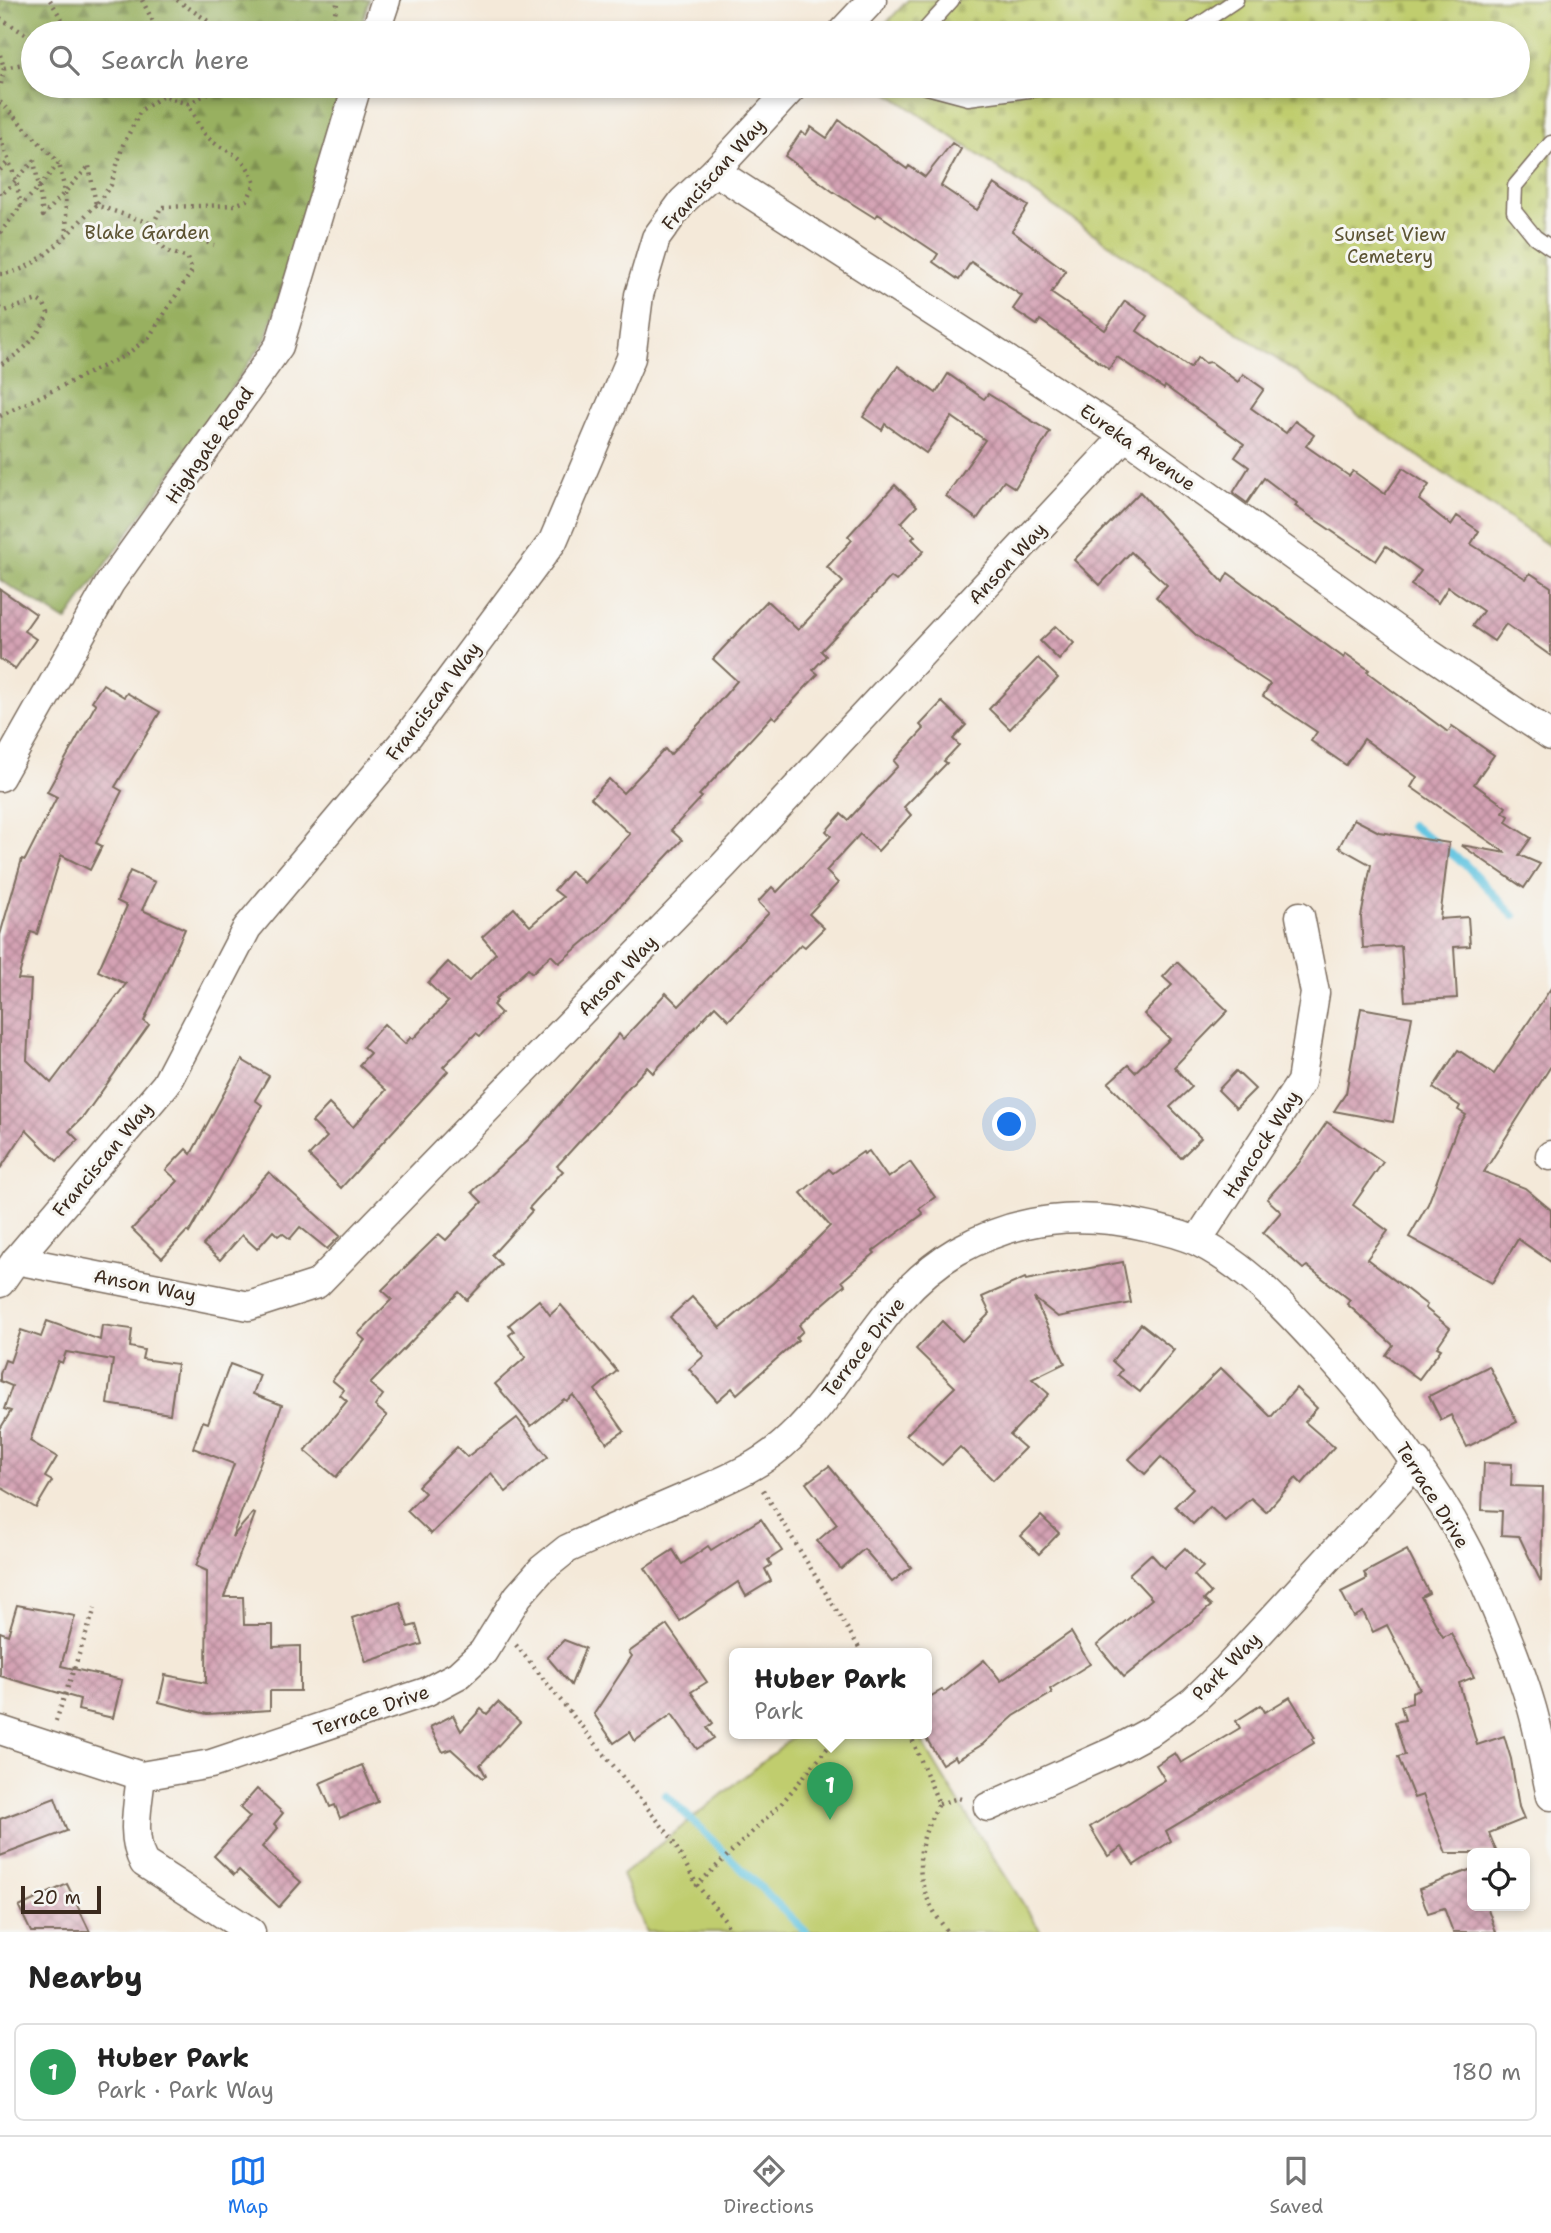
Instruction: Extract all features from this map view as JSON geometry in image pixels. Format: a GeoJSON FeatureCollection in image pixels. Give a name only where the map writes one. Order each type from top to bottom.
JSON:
{"type":"FeatureCollection","features":[{"type":"Feature","properties":{"kind":"street"},"geometry":{"type":"LineString","coordinates":[[378,21],[386,0]]}},
{"type":"Feature","properties":{"kind":"street"},"geometry":{"type":"LineString","coordinates":[[852,21],[872,0]]}},
{"type":"Feature","properties":{"kind":"street","name":"Highgate Road"},"geometry":{"type":"LineString","coordinates":[[0,777],[110,583],[279,346],[353,98]]}},
{"type":"Feature","properties":{"kind":"street","name":"Franciscan Way"},"geometry":{"type":"LineString","coordinates":[[0,1283],[16,1260],[166,1084],[247,928],[405,740],[554,541],[631,358],[639,295],[656,238],[683,201],[715,172],[782,98]]}},
{"type":"Feature","properties":{"kind":"street","name":"Eureka Avenue"},"geometry":{"type":"LineString","coordinates":[[715,172],[1125,436],[1427,653],[1551,736]]}},
{"type":"Feature","properties":{"kind":"street","name":"Anson Way"},"geometry":{"type":"LineString","coordinates":[[16,1260],[250,1306],[317,1284],[724,865],[1125,436]]}},
{"type":"Feature","properties":{"kind":"street","name":"Hancock Way"},"geometry":{"type":"LineString","coordinates":[[1197,1241],[1301,1082],[1315,993],[1300,916]]}},
{"type":"Feature","properties":{"kind":"street","name":"Terrace Drive"},"geometry":{"type":"LineString","coordinates":[[0,1730],[141,1776],[211,1765],[426,1692],[458,1675],[483,1653],[518,1596],[542,1569],[567,1549],[750,1468],[790,1438],[822,1400],[882,1317],[921,1276],[965,1248],[1021,1223],[1068,1216],[1113,1218],[1197,1241],[1246,1272],[1295,1318],[1357,1387],[1416,1462],[1452,1521],[1484,1582],[1541,1703],[1551,1796]]}},
{"type":"Feature","properties":{"kind":"street","name":"Park Way"},"geometry":{"type":"LineString","coordinates":[[988,1807],[1114,1751],[1153,1730],[1193,1701],[1227,1668],[1416,1462]]}},
{"type":"Feature","properties":{"kind":"street"},"geometry":{"type":"LineString","coordinates":[[141,1776],[136,1834],[137,1850],[144,1863],[251,1932]]}},
{"type":"Feature","properties":{"kind":"lane"},"geometry":{"type":"LineString","coordinates":[[933,21],[952,0]]}},
{"type":"Feature","properties":{"kind":"lane"},"geometry":{"type":"LineString","coordinates":[[1205,21],[1236,0]]}},
{"type":"Feature","properties":{"kind":"lane"},"geometry":{"type":"LineString","coordinates":[[1551,143],[1515,186],[1514,211],[1535,237],[1551,248]]}},
{"type":"Feature","properties":{"kind":"path"},"geometry":{"type":"LineString","coordinates":[[50,0],[63,21]]}},
{"type":"Feature","properties":{"kind":"path"},"geometry":{"type":"LineString","coordinates":[[142,0],[153,21]]}},
{"type":"Feature","properties":{"kind":"path"},"geometry":{"type":"LineString","coordinates":[[177,0],[208,21]]}},
{"type":"Feature","properties":{"kind":"path"},"geometry":{"type":"LineString","coordinates":[[333,21],[337,3],[334,0]]}},
{"type":"Feature","properties":{"kind":"path"},"geometry":{"type":"LineString","coordinates":[[0,18],[21,31]]}},
{"type":"Feature","properties":{"kind":"path"},"geometry":{"type":"LineString","coordinates":[[0,55],[4,68],[0,89]]}},
{"type":"Feature","properties":{"kind":"path"},"geometry":{"type":"LineString","coordinates":[[4,68],[21,64]]}},
{"type":"Feature","properties":{"kind":"path"},"geometry":{"type":"LineString","coordinates":[[0,274],[15,273],[44,254],[96,205],[111,185],[123,145],[141,110],[160,98]]}},
{"type":"Feature","properties":{"kind":"path"},"geometry":{"type":"LineString","coordinates":[[0,415],[126,355],[149,337],[192,271],[188,258],[169,252],[156,242],[154,223],[161,207],[234,205],[247,200],[255,184],[239,155],[205,134],[188,104],[170,98]]}},
{"type":"Feature","properties":{"kind":"path"},"geometry":{"type":"LineString","coordinates":[[188,104],[199,98]]}},
{"type":"Feature","properties":{"kind":"path"},"geometry":{"type":"LineString","coordinates":[[0,102],[59,163],[65,192],[66,233]]}},
{"type":"Feature","properties":{"kind":"path"},"geometry":{"type":"LineString","coordinates":[[0,138],[16,180],[21,206]]}},
{"type":"Feature","properties":{"kind":"path"},"geometry":{"type":"LineString","coordinates":[[0,192],[1,195],[34,161],[43,216],[89,166],[96,205]]}},
{"type":"Feature","properties":{"kind":"path"},"geometry":{"type":"LineString","coordinates":[[0,170],[8,162]]}},
{"type":"Feature","properties":{"kind":"path"},"geometry":{"type":"LineString","coordinates":[[0,233],[59,163]]}},
{"type":"Feature","properties":{"kind":"path"},"geometry":{"type":"LineString","coordinates":[[96,205],[214,245]]}},
{"type":"Feature","properties":{"kind":"path"},"geometry":{"type":"LineString","coordinates":[[0,308],[5,312],[37,300],[44,304],[48,313],[42,330],[29,344],[0,365]]}},
{"type":"Feature","properties":{"kind":"path"},"geometry":{"type":"LineString","coordinates":[[750,1468],[859,1648]]}},
{"type":"Feature","properties":{"kind":"path"},"geometry":{"type":"LineString","coordinates":[[48,1745],[95,1608]]}},
{"type":"Feature","properties":{"kind":"path"},"geometry":{"type":"LineString","coordinates":[[500,1625],[670,1836],[697,1885],[725,1920],[730,1932]]}},
{"type":"Feature","properties":{"kind":"path"},"geometry":{"type":"LineString","coordinates":[[697,1885],[781,1804],[835,1739]]}},
{"type":"Feature","properties":{"kind":"path"},"geometry":{"type":"LineString","coordinates":[[912,1739],[939,1804]]}},
{"type":"Feature","properties":{"kind":"path"},"geometry":{"type":"LineString","coordinates":[[948,1932],[927,1899],[918,1859],[925,1828],[939,1804],[958,1798]]}},
{"type":"Feature","properties":{"kind":"green space","name":"Blake Garden"},"geometry":{"type":"Polygon","coordinates":[[[0,0],[369,0],[363,21],[21,21],[21,98],[339,98],[266,339],[66,621],[0,580],[0,0]]]}},
{"type":"Feature","properties":{"kind":"green space","name":"Sunset View Cemetery"},"geometry":{"type":"Polygon","coordinates":[[[908,0],[1551,0],[1551,547],[896,98],[1530,98],[1530,21],[888,21],[908,0]]]}},
{"type":"Feature","properties":{"kind":"green space"},"geometry":{"type":"Polygon","coordinates":[[[791,1739],[921,1739],[1041,1932],[647,1932],[622,1875],[791,1739]]]}},
{"type":"Feature","properties":{"kind":"building"},"geometry":{"type":"Polygon","coordinates":[[[839,120],[907,169],[909,166],[925,177],[952,143],[961,149],[941,186],[977,210],[994,184],[1028,206],[1012,231],[1066,271],[1051,293],[1105,330],[1125,301],[1147,316],[1137,331],[1190,368],[1198,357],[1205,363],[1211,362],[1238,382],[1243,374],[1264,389],[1251,408],[1286,433],[1295,421],[1314,435],[1306,446],[1349,476],[1353,471],[1385,494],[1403,468],[1429,485],[1419,500],[1451,525],[1457,516],[1479,531],[1471,544],[1526,579],[1530,573],[1551,587],[1551,656],[1506,624],[1494,641],[1472,626],[1483,611],[1448,587],[1438,603],[1411,585],[1421,571],[1386,546],[1376,561],[1295,506],[1297,503],[1264,478],[1247,503],[1233,493],[1249,467],[1235,457],[1244,444],[1165,386],[1164,389],[1117,357],[1109,369],[1040,320],[1037,325],[1013,309],[1022,296],[971,262],[959,280],[933,262],[938,254],[878,214],[875,218],[832,191],[785,156],[801,132],[806,135],[811,127],[827,138],[839,120]]]}},
{"type":"Feature","properties":{"kind":"building"},"geometry":{"type":"Polygon","coordinates":[[[898,366],[936,393],[948,374],[984,399],[988,394],[1050,432],[1015,488],[1004,481],[977,519],[946,496],[985,440],[952,417],[926,453],[885,424],[882,430],[863,417],[898,366]]]}},
{"type":"Feature","properties":{"kind":"building"},"geometry":{"type":"Polygon","coordinates":[[[895,485],[917,506],[901,523],[915,536],[912,539],[924,551],[896,581],[891,577],[821,651],[826,656],[813,670],[818,674],[776,719],[772,716],[699,795],[702,797],[671,830],[682,840],[598,930],[559,963],[551,955],[532,973],[528,969],[495,999],[497,1001],[493,1005],[501,1013],[480,1036],[476,1033],[443,1067],[448,1071],[341,1188],[309,1156],[327,1137],[312,1122],[329,1104],[353,1127],[386,1090],[359,1065],[370,1053],[363,1047],[384,1024],[405,1044],[411,1037],[413,1039],[448,1002],[428,983],[448,962],[469,981],[496,953],[482,937],[514,908],[530,926],[563,897],[554,890],[571,871],[584,883],[630,834],[591,798],[609,779],[623,793],[665,749],[670,755],[711,711],[737,681],[713,659],[767,601],[798,630],[843,582],[827,567],[852,540],[848,536],[895,485]]]}},
{"type":"Feature","properties":{"kind":"building"},"geometry":{"type":"Polygon","coordinates":[[[1140,492],[1223,582],[1228,573],[1344,658],[1346,654],[1369,670],[1367,672],[1448,732],[1452,726],[1494,755],[1474,784],[1506,807],[1503,812],[1509,816],[1506,822],[1531,838],[1519,855],[1540,864],[1524,888],[1461,845],[1506,853],[1411,787],[1417,777],[1364,739],[1346,765],[1311,741],[1317,732],[1263,696],[1270,684],[1197,636],[1156,597],[1167,585],[1131,552],[1100,585],[1074,560],[1140,492]]]}},
{"type":"Feature","properties":{"kind":"building"},"geometry":{"type":"Polygon","coordinates":[[[0,589],[36,614],[24,631],[36,639],[15,669],[0,659],[0,589]]]}},
{"type":"Feature","properties":{"kind":"building"},"geometry":{"type":"Polygon","coordinates":[[[1056,626],[1074,643],[1059,660],[1040,641],[1056,626]]]}},
{"type":"Feature","properties":{"kind":"building"},"geometry":{"type":"Polygon","coordinates":[[[1038,658],[1058,678],[1010,729],[989,709],[1038,658]]]}},
{"type":"Feature","properties":{"kind":"building"},"geometry":{"type":"Polygon","coordinates":[[[103,684],[124,697],[127,693],[160,712],[115,787],[122,791],[96,843],[102,846],[90,870],[61,855],[37,934],[31,932],[18,979],[31,980],[27,1060],[51,1083],[126,984],[98,971],[127,906],[117,901],[130,871],[155,882],[142,910],[185,929],[144,1021],[149,1025],[84,1116],[69,1131],[78,1140],[57,1161],[26,1130],[0,1169],[0,935],[22,859],[25,860],[57,797],[47,792],[96,704],[92,701],[103,684]]]}},
{"type":"Feature","properties":{"kind":"building"},"geometry":{"type":"Polygon","coordinates":[[[942,702],[966,725],[953,739],[959,745],[944,761],[947,763],[904,807],[911,815],[878,851],[860,834],[826,871],[838,883],[809,914],[824,928],[805,947],[801,944],[729,1020],[715,1006],[653,1073],[647,1067],[557,1166],[563,1171],[529,1208],[532,1211],[492,1255],[501,1264],[467,1300],[459,1292],[370,1384],[383,1395],[375,1406],[387,1416],[336,1477],[305,1451],[347,1401],[340,1395],[344,1390],[332,1380],[365,1340],[358,1334],[392,1299],[382,1290],[439,1234],[446,1240],[482,1202],[472,1192],[529,1139],[619,1034],[623,1039],[666,993],[679,1006],[769,913],[758,902],[772,887],[777,892],[831,836],[826,831],[841,814],[848,820],[898,766],[894,761],[924,729],[920,725],[942,702]]]}},
{"type":"Feature","properties":{"kind":"building"},"geometry":{"type":"Polygon","coordinates":[[[1354,819],[1379,832],[1449,843],[1440,919],[1468,917],[1470,946],[1454,947],[1457,998],[1405,1001],[1401,946],[1363,948],[1361,917],[1371,865],[1339,847],[1354,819]]]}},
{"type":"Feature","properties":{"kind":"building"},"geometry":{"type":"Polygon","coordinates":[[[1177,962],[1228,1011],[1174,1067],[1192,1087],[1170,1107],[1201,1138],[1181,1158],[1108,1083],[1128,1065],[1135,1072],[1170,1039],[1144,1014],[1172,985],[1163,977],[1177,962]]]}},
{"type":"Feature","properties":{"kind":"building"},"geometry":{"type":"Polygon","coordinates":[[[1551,988],[1551,1066],[1484,1172],[1525,1188],[1551,1210],[1551,1262],[1518,1239],[1492,1283],[1409,1237],[1428,1204],[1457,1128],[1466,1115],[1458,1110],[1460,1106],[1433,1088],[1458,1050],[1494,1074],[1551,988]]]}},
{"type":"Feature","properties":{"kind":"building"},"geometry":{"type":"Polygon","coordinates":[[[1361,1008],[1412,1017],[1393,1122],[1334,1111],[1346,1093],[1361,1008]]]}},
{"type":"Feature","properties":{"kind":"building"},"geometry":{"type":"Polygon","coordinates":[[[242,1060],[269,1076],[255,1100],[262,1105],[189,1233],[187,1231],[162,1258],[132,1229],[178,1181],[166,1170],[186,1149],[191,1154],[242,1060]]]}},
{"type":"Feature","properties":{"kind":"building"},"geometry":{"type":"Polygon","coordinates":[[[1236,1071],[1255,1089],[1236,1108],[1218,1090],[1236,1071]]]}},
{"type":"Feature","properties":{"kind":"building"},"geometry":{"type":"Polygon","coordinates":[[[1327,1122],[1383,1162],[1353,1205],[1388,1231],[1367,1259],[1427,1305],[1425,1308],[1450,1328],[1437,1347],[1441,1349],[1419,1379],[1386,1355],[1393,1345],[1347,1304],[1350,1300],[1307,1266],[1303,1269],[1263,1233],[1281,1212],[1267,1199],[1299,1163],[1327,1122]]]}},
{"type":"Feature","properties":{"kind":"building"},"geometry":{"type":"Polygon","coordinates":[[[869,1151],[888,1178],[910,1162],[935,1197],[919,1209],[923,1214],[873,1251],[875,1253],[842,1281],[845,1285],[799,1325],[803,1331],[796,1338],[798,1340],[737,1394],[732,1388],[717,1401],[689,1369],[704,1356],[670,1317],[692,1297],[720,1328],[773,1283],[830,1226],[801,1193],[829,1169],[833,1173],[863,1152],[864,1154],[869,1151]]]}},
{"type":"Feature","properties":{"kind":"building"},"geometry":{"type":"Polygon","coordinates":[[[269,1172],[340,1236],[327,1249],[300,1227],[290,1239],[282,1233],[278,1236],[273,1231],[257,1249],[242,1235],[220,1260],[203,1245],[269,1172]]]}},
{"type":"Feature","properties":{"kind":"building"},"geometry":{"type":"Polygon","coordinates":[[[1123,1262],[1131,1303],[1058,1317],[1034,1298],[1065,1363],[1032,1379],[1049,1394],[1010,1435],[1025,1448],[993,1480],[960,1447],[942,1465],[906,1435],[955,1387],[916,1349],[942,1321],[962,1341],[990,1313],[982,1297],[1025,1278],[1026,1280],[1123,1262]]]}},
{"type":"Feature","properties":{"kind":"building"},"geometry":{"type":"Polygon","coordinates":[[[539,1300],[550,1315],[561,1305],[617,1371],[595,1390],[624,1431],[607,1443],[573,1395],[566,1401],[564,1399],[531,1426],[495,1384],[526,1357],[509,1335],[514,1331],[509,1325],[539,1300]]]}},
{"type":"Feature","properties":{"kind":"building"},"geometry":{"type":"Polygon","coordinates":[[[47,1321],[100,1340],[102,1325],[132,1329],[130,1347],[144,1350],[142,1359],[177,1364],[170,1414],[107,1404],[113,1360],[66,1352],[62,1363],[58,1361],[30,1441],[57,1457],[45,1477],[52,1481],[36,1508],[0,1487],[0,1429],[11,1411],[4,1409],[12,1386],[0,1381],[0,1374],[5,1360],[10,1362],[21,1330],[41,1337],[47,1321]]]}},
{"type":"Feature","properties":{"kind":"building"},"geometry":{"type":"Polygon","coordinates":[[[1141,1324],[1174,1350],[1140,1392],[1118,1375],[1122,1370],[1112,1361],[1141,1324]]]}},
{"type":"Feature","properties":{"kind":"building"},"geometry":{"type":"Polygon","coordinates":[[[230,1364],[260,1375],[253,1394],[282,1405],[232,1537],[253,1513],[255,1514],[224,1597],[243,1597],[244,1625],[273,1625],[273,1647],[300,1646],[300,1691],[270,1691],[270,1710],[207,1714],[159,1702],[165,1675],[206,1683],[207,1571],[196,1566],[234,1464],[193,1448],[203,1421],[208,1423],[230,1364]]]}},
{"type":"Feature","properties":{"kind":"building"},"geometry":{"type":"Polygon","coordinates":[[[1489,1366],[1517,1422],[1467,1447],[1451,1415],[1441,1420],[1429,1396],[1489,1366]]]}},
{"type":"Feature","properties":{"kind":"building"},"geometry":{"type":"Polygon","coordinates":[[[1221,1368],[1271,1417],[1296,1388],[1317,1408],[1305,1422],[1334,1447],[1302,1484],[1296,1478],[1266,1512],[1251,1498],[1225,1521],[1210,1507],[1193,1524],[1175,1506],[1193,1488],[1161,1457],[1145,1474],[1129,1459],[1221,1368]]]}},
{"type":"Feature","properties":{"kind":"building"},"geometry":{"type":"Polygon","coordinates":[[[517,1418],[548,1457],[506,1492],[491,1473],[431,1534],[407,1511],[425,1493],[418,1486],[457,1447],[467,1457],[517,1418]]]}},
{"type":"Feature","properties":{"kind":"building"},"geometry":{"type":"Polygon","coordinates":[[[1484,1463],[1512,1464],[1511,1486],[1543,1487],[1541,1582],[1519,1536],[1501,1535],[1502,1511],[1482,1510],[1484,1463]]]}},
{"type":"Feature","properties":{"kind":"building"},"geometry":{"type":"Polygon","coordinates":[[[829,1466],[911,1567],[892,1582],[864,1549],[841,1569],[817,1541],[837,1524],[806,1483],[829,1466]]]}},
{"type":"Feature","properties":{"kind":"building"},"geometry":{"type":"Polygon","coordinates":[[[1041,1516],[1059,1533],[1039,1554],[1021,1536],[1041,1516]]]}},
{"type":"Feature","properties":{"kind":"building"},"geometry":{"type":"Polygon","coordinates":[[[761,1519],[782,1551],[768,1560],[771,1565],[765,1569],[771,1581],[746,1596],[738,1582],[680,1621],[645,1568],[673,1550],[682,1564],[708,1546],[711,1550],[761,1519]]]}},
{"type":"Feature","properties":{"kind":"building"},"geometry":{"type":"Polygon","coordinates":[[[1185,1548],[1203,1567],[1194,1575],[1211,1593],[1204,1600],[1211,1606],[1124,1677],[1097,1645],[1152,1599],[1129,1574],[1151,1554],[1164,1568],[1185,1548]]]}},
{"type":"Feature","properties":{"kind":"building"},"geometry":{"type":"Polygon","coordinates":[[[1407,1550],[1429,1593],[1421,1597],[1443,1637],[1451,1633],[1474,1677],[1459,1683],[1477,1745],[1504,1736],[1524,1819],[1489,1833],[1495,1848],[1467,1848],[1467,1853],[1446,1853],[1423,1795],[1414,1798],[1398,1757],[1405,1755],[1395,1722],[1405,1720],[1401,1706],[1412,1703],[1412,1692],[1420,1689],[1387,1625],[1373,1632],[1363,1612],[1354,1617],[1341,1592],[1367,1579],[1364,1573],[1407,1550]]]}},
{"type":"Feature","properties":{"kind":"building"},"geometry":{"type":"Polygon","coordinates":[[[400,1602],[408,1627],[416,1625],[422,1644],[366,1662],[352,1618],[400,1602]]]}},
{"type":"Feature","properties":{"kind":"building"},"geometry":{"type":"Polygon","coordinates":[[[17,1605],[75,1616],[61,1666],[122,1680],[113,1718],[78,1710],[80,1699],[0,1676],[0,1632],[8,1635],[17,1605]]]}},
{"type":"Feature","properties":{"kind":"building"},"geometry":{"type":"Polygon","coordinates":[[[667,1625],[707,1682],[691,1692],[713,1723],[707,1728],[714,1738],[697,1749],[672,1714],[635,1741],[630,1732],[614,1743],[594,1714],[632,1656],[629,1652],[667,1625]]]}},
{"type":"Feature","properties":{"kind":"building"},"geometry":{"type":"Polygon","coordinates":[[[1071,1632],[1090,1664],[1050,1689],[1052,1693],[1014,1716],[983,1744],[957,1760],[955,1756],[942,1764],[927,1739],[932,1739],[932,1696],[942,1690],[944,1692],[984,1660],[1001,1681],[1071,1632]]]}},
{"type":"Feature","properties":{"kind":"building"},"geometry":{"type":"Polygon","coordinates":[[[564,1640],[585,1648],[571,1685],[547,1657],[564,1640]]]}},
{"type":"Feature","properties":{"kind":"building"},"geometry":{"type":"Polygon","coordinates":[[[1290,1697],[1315,1738],[1312,1739],[1314,1743],[1166,1831],[1171,1841],[1134,1865],[1122,1847],[1108,1856],[1090,1827],[1165,1780],[1156,1765],[1175,1753],[1181,1763],[1240,1728],[1236,1721],[1261,1705],[1265,1712],[1290,1697]]]}},
{"type":"Feature","properties":{"kind":"building"},"geometry":{"type":"Polygon","coordinates":[[[498,1702],[520,1722],[480,1765],[486,1776],[483,1778],[451,1749],[443,1752],[430,1727],[453,1715],[461,1731],[481,1709],[487,1714],[498,1702]]]}},
{"type":"Feature","properties":{"kind":"building"},"geometry":{"type":"Polygon","coordinates":[[[362,1765],[378,1802],[340,1818],[335,1805],[330,1807],[320,1783],[362,1765]]]}},
{"type":"Feature","properties":{"kind":"building"},"geometry":{"type":"Polygon","coordinates":[[[257,1789],[283,1813],[274,1824],[278,1828],[262,1847],[301,1882],[279,1907],[239,1870],[234,1875],[214,1856],[250,1817],[240,1808],[257,1789]]]}},
{"type":"Feature","properties":{"kind":"building"},"geometry":{"type":"Polygon","coordinates":[[[55,1798],[67,1831],[0,1856],[0,1819],[55,1798]]]}},
{"type":"Feature","properties":{"kind":"building"},"geometry":{"type":"Polygon","coordinates":[[[1467,1871],[1467,1911],[1489,1911],[1496,1932],[1453,1932],[1444,1908],[1428,1913],[1419,1889],[1467,1871]]]}},
{"type":"Feature","properties":{"kind":"building"},"geometry":{"type":"Polygon","coordinates":[[[67,1884],[90,1932],[31,1932],[19,1907],[67,1884]]]}},
{"type":"Feature","properties":{"kind":"waterway"},"geometry":{"type":"LineString","coordinates":[[1411,825],[1464,863],[1514,916]]}},
{"type":"Feature","properties":{"kind":"waterway"},"geometry":{"type":"LineString","coordinates":[[666,1795],[806,1932]]}},
{"type":"Feature","properties":{"kind":"place","name":"Huber Park"},"geometry":{"type":"Point","coordinates":[830,1820]}}]}
